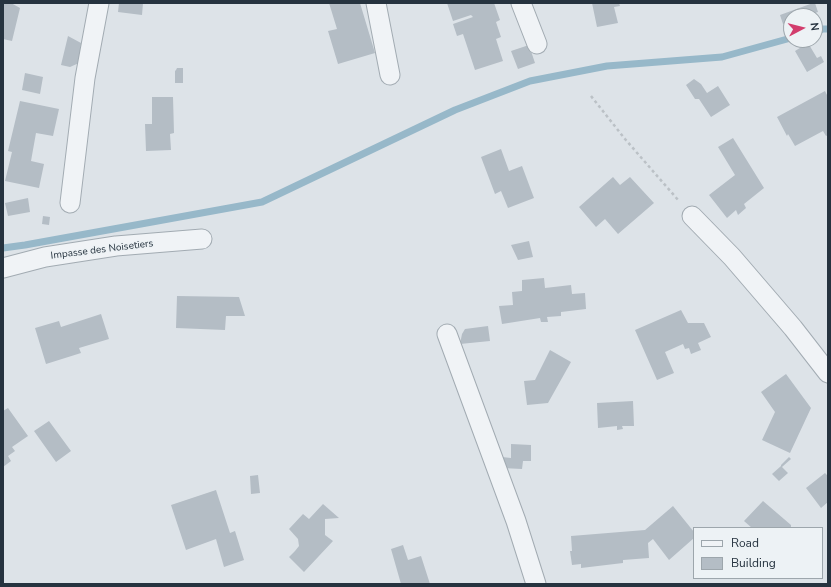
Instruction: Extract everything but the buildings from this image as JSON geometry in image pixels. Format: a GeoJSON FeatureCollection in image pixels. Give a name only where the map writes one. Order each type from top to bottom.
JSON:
{"type":"FeatureCollection","features":[{"type":"Feature","properties":{"kind":"street"},"geometry":{"type":"LineString","coordinates":[[70,203],[85,78],[99,3]]}},
{"type":"Feature","properties":{"kind":"street"},"geometry":{"type":"LineString","coordinates":[[376,3],[390,75]]}},
{"type":"Feature","properties":{"kind":"street"},"geometry":{"type":"LineString","coordinates":[[521,3],[537,44]]}},
{"type":"Feature","properties":{"kind":"street"},"geometry":{"type":"LineString","coordinates":[[692,216],[732,257],[793,328],[828,373]]}},
{"type":"Feature","properties":{"kind":"street","name":"Impasse des Noisetiers"},"geometry":{"type":"LineString","coordinates":[[3,268],[45,257],[116,246],[202,239]]}},
{"type":"Feature","properties":{"kind":"street"},"geometry":{"type":"LineString","coordinates":[[447,334],[516,521],[536,584]]}},
{"type":"Feature","properties":{"kind":"path"},"geometry":{"type":"LineString","coordinates":[[591,96],[625,139],[692,216]]}},
{"type":"Feature","properties":{"kind":"waterway"},"geometry":{"type":"LineString","coordinates":[[823,29],[828,29]]}},
{"type":"Feature","properties":{"kind":"waterway"},"geometry":{"type":"LineString","coordinates":[[3,248],[262,202],[455,110],[530,81],[607,66],[722,57],[783,40]]}}]}
